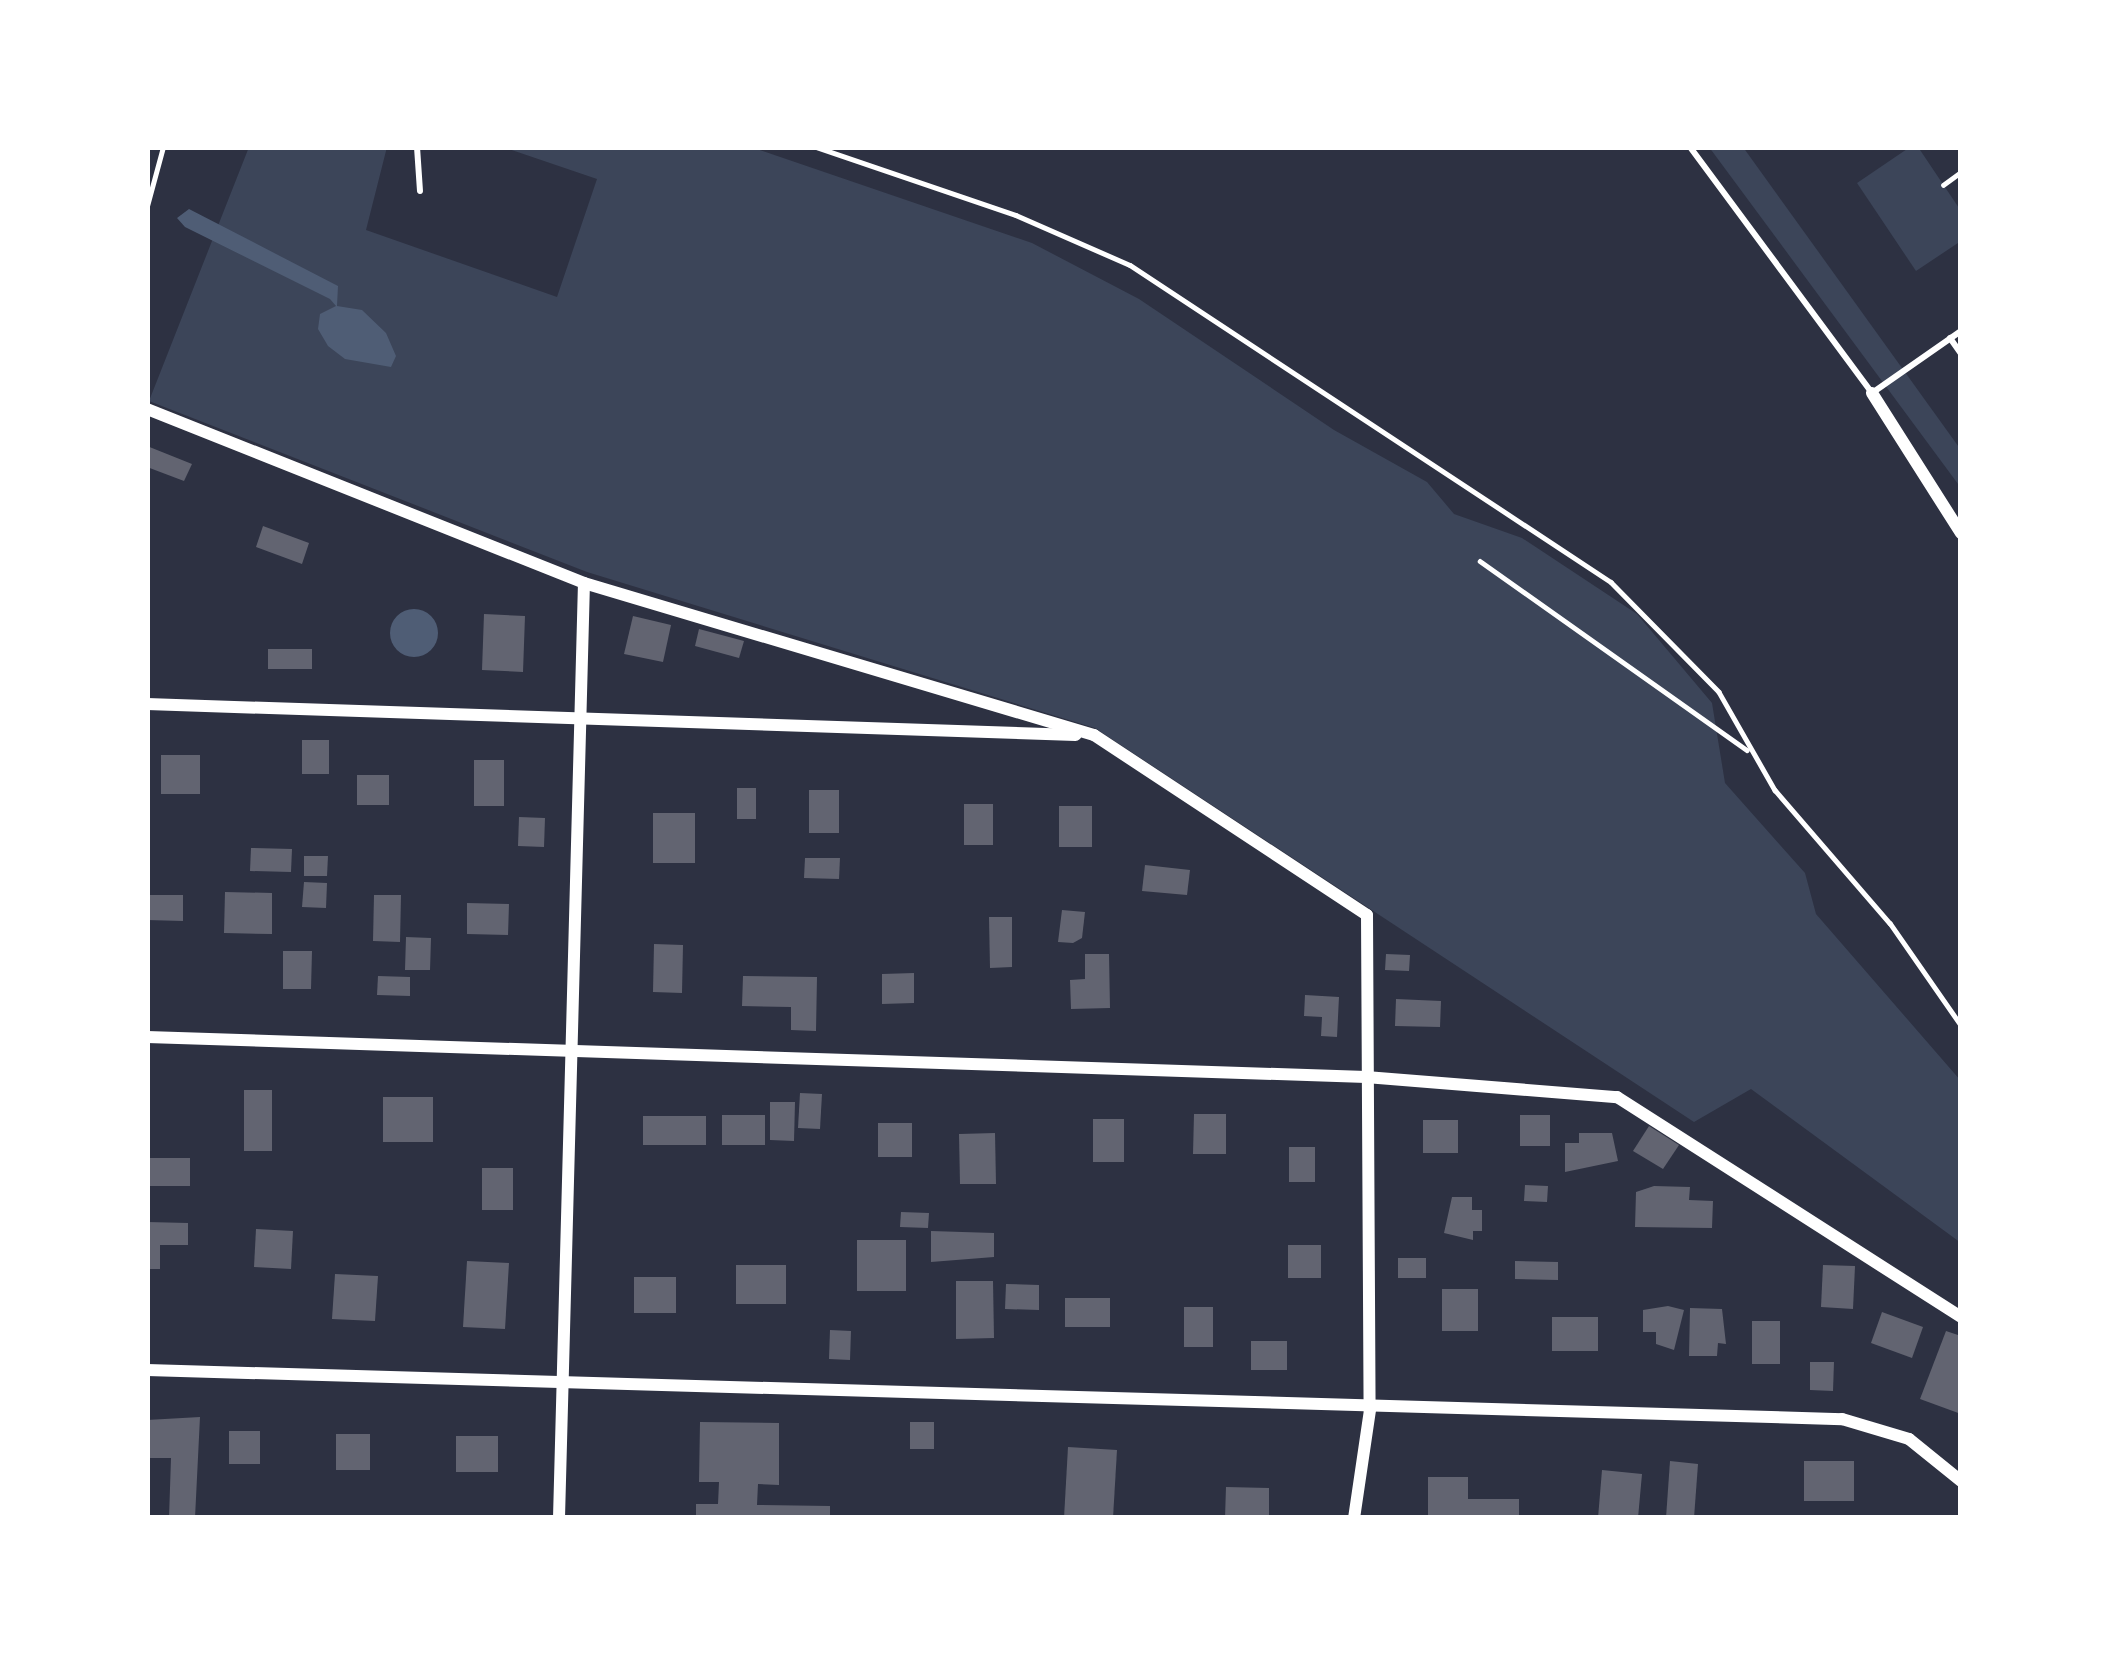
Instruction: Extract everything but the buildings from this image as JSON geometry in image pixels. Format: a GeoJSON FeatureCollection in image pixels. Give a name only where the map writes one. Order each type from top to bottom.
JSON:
{"type":"FeatureCollection","features":[{"type":"Feature","properties":{"kind":"street"},"geometry":{"type":"LineString","coordinates":[[1872,393],[1961,533]]}},
{"type":"Feature","properties":{"kind":"street"},"geometry":{"type":"LineString","coordinates":[[147,409],[584,583],[1094,735],[1367,915],[1370,1411],[1354,1518]]}},
{"type":"Feature","properties":{"kind":"street"},"geometry":{"type":"LineString","coordinates":[[559,1518],[584,583]]}},
{"type":"Feature","properties":{"kind":"street"},"geometry":{"type":"LineString","coordinates":[[147,704],[1094,735]]}},
{"type":"Feature","properties":{"kind":"street"},"geometry":{"type":"LineString","coordinates":[[147,1037],[1366,1077],[1618,1097],[1961,1317]]}},
{"type":"Feature","properties":{"kind":"street"},"geometry":{"type":"LineString","coordinates":[[147,1370],[1370,1411],[1842,1419],[1910,1439],[1961,1481]]}},
{"type":"Feature","properties":{"kind":"lane"},"geometry":{"type":"LineString","coordinates":[[417,147],[420,191]]}},
{"type":"Feature","properties":{"kind":"lane"},"geometry":{"type":"LineString","coordinates":[[1690,147],[1872,393],[1961,331]]}},
{"type":"Feature","properties":{"kind":"lane"},"geometry":{"type":"LineString","coordinates":[[1950,338],[1961,354]]}},
{"type":"Feature","properties":{"kind":"path"},"geometry":{"type":"LineString","coordinates":[[147,206],[163,147]]}},
{"type":"Feature","properties":{"kind":"path"},"geometry":{"type":"LineString","coordinates":[[816,147],[1079,240],[1172,290],[1645,609],[1719,692],[1751,753],[1961,1025]]}},
{"type":"Feature","properties":{"kind":"path"},"geometry":{"type":"LineString","coordinates":[[1943,185],[1961,172]]}},
{"type":"Feature","properties":{"kind":"path"},"geometry":{"type":"LineString","coordinates":[[1480,561],[1751,753]]}},
{"type":"Feature","properties":{"kind":"shaded area"},"geometry":{"type":"Polygon","coordinates":[[[249,147],[387,147],[366,230],[557,297],[597,179],[503,147],[751,147],[1032,243],[1139,299],[1334,430],[1427,482],[1454,514],[1522,538],[1637,614],[1712,703],[1725,783],[1805,873],[1816,914],[1961,1081],[1961,1243],[1751,1089],[1694,1122],[1095,728],[587,572],[149,401],[249,147]]]}},
{"type":"Feature","properties":{"kind":"shaded area"},"geometry":{"type":"Polygon","coordinates":[[[1709,147],[1743,147],[1961,450],[1961,488],[1709,147]]]}},
{"type":"Feature","properties":{"kind":"shaded area"},"geometry":{"type":"Polygon","coordinates":[[[1910,147],[1918,147],[1961,211],[1961,241],[1916,271],[1857,183],[1910,147]]]}},
{"type":"Feature","properties":{"kind":"shaded area"},"geometry":{"type":"Polygon","coordinates":[[[189,209],[338,286],[337,306],[362,310],[386,333],[396,356],[391,367],[345,359],[328,346],[318,329],[320,314],[336,306],[330,299],[185,227],[177,218],[189,209]]]}},
{"type":"Feature","properties":{"kind":"shaded area"},"geometry":{"type":"Polygon","coordinates":[[[414,609],[431,616],[438,633],[431,650],[414,657],[397,650],[390,633],[397,616],[414,609]]]}}]}
